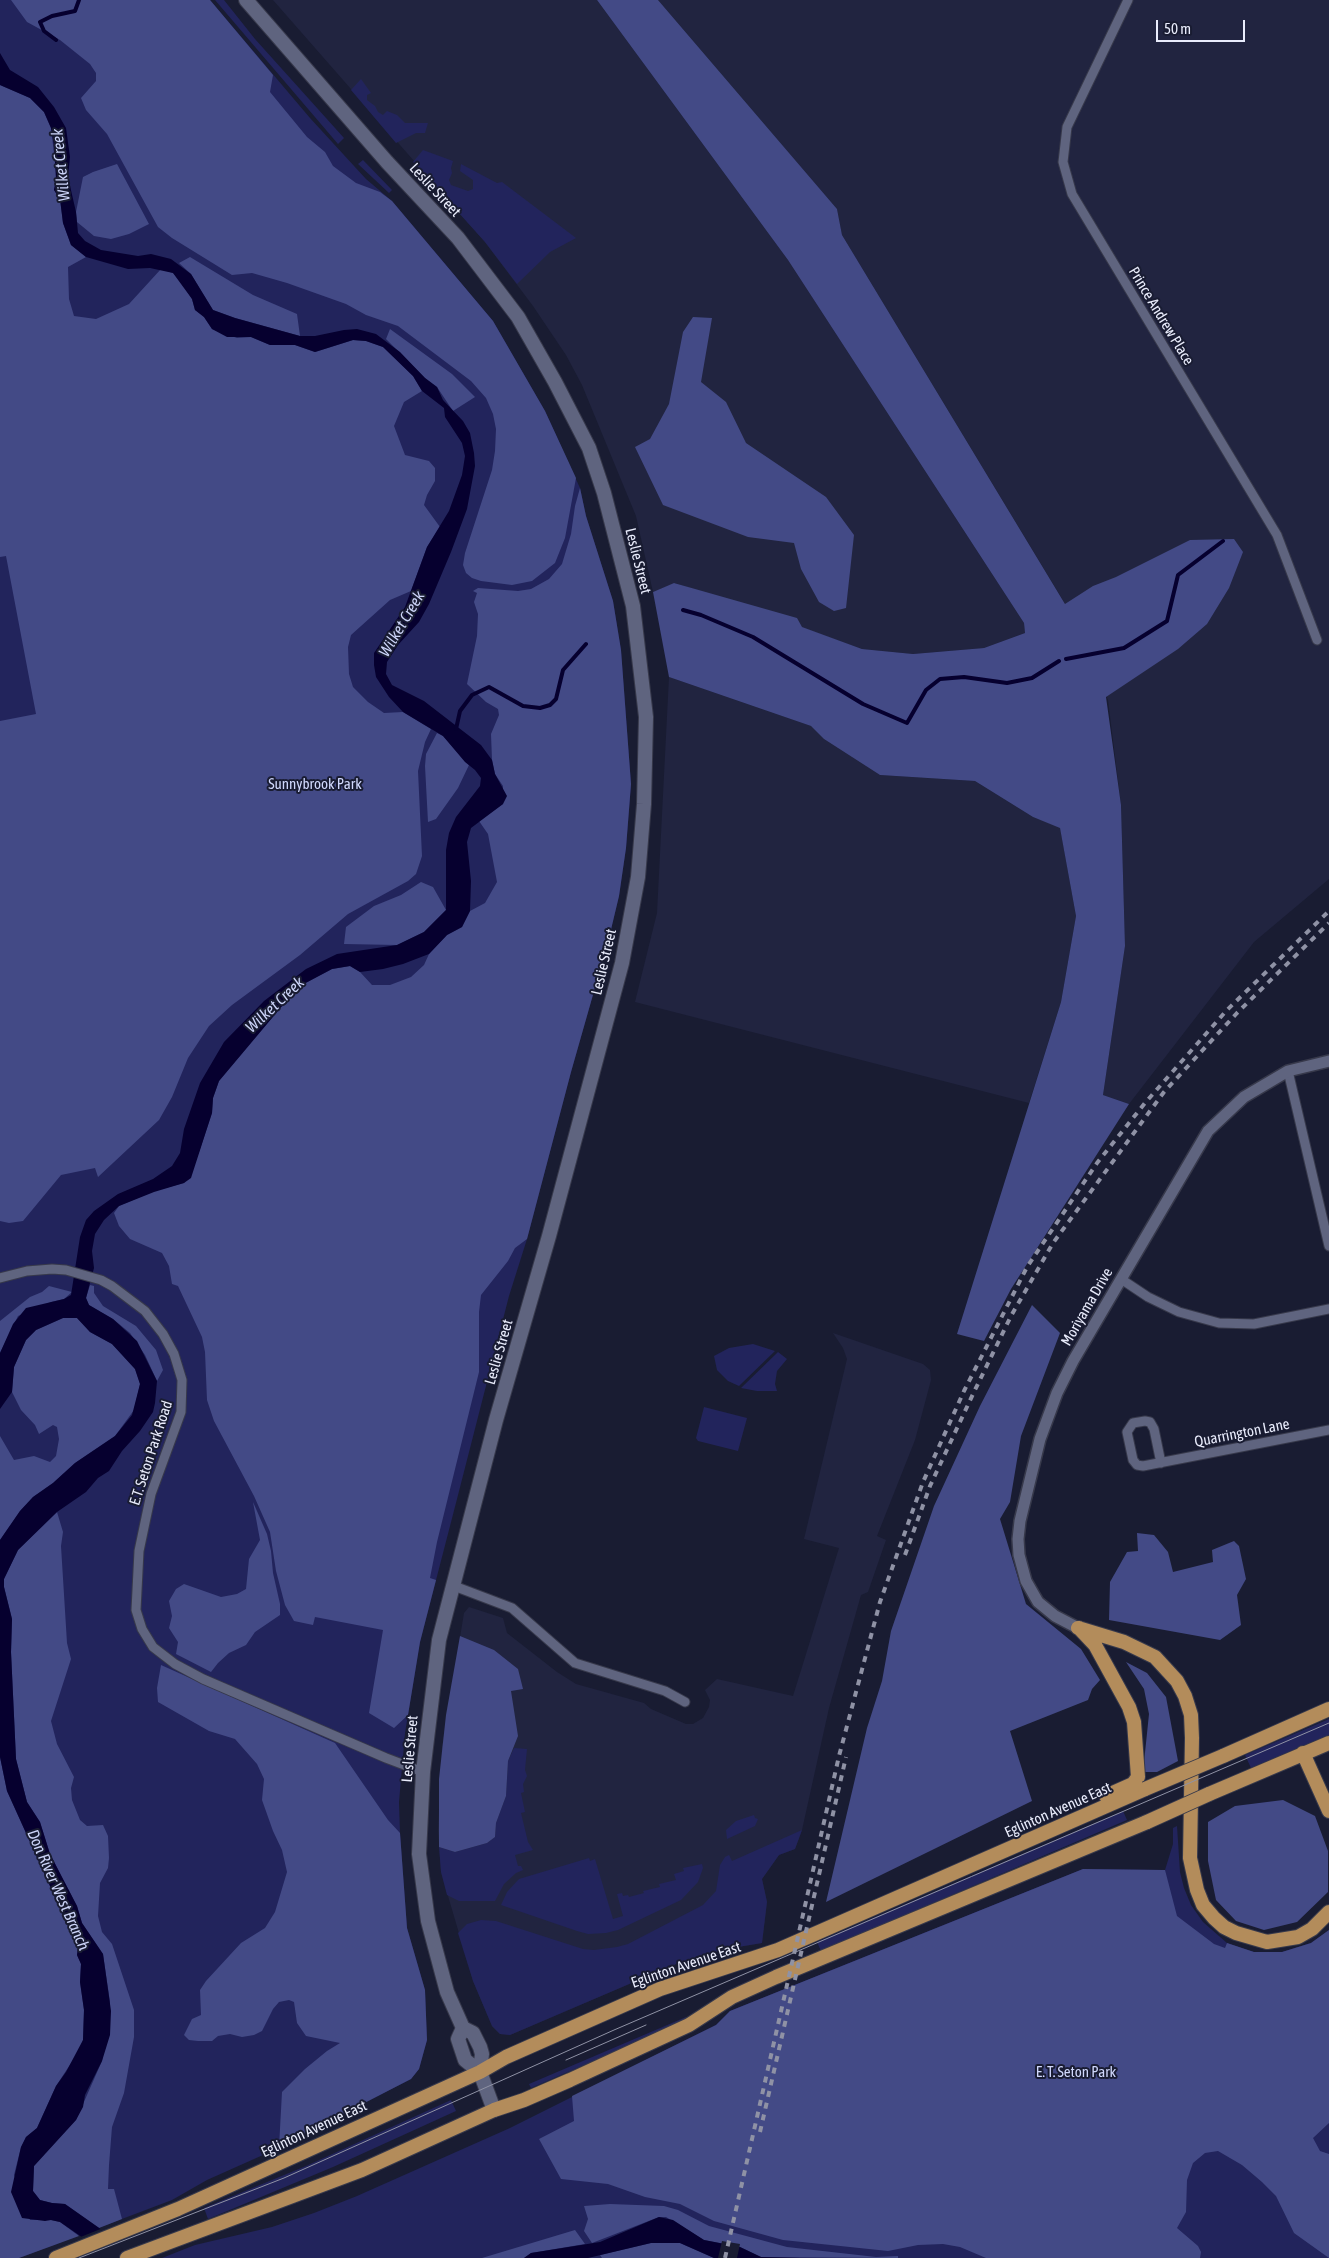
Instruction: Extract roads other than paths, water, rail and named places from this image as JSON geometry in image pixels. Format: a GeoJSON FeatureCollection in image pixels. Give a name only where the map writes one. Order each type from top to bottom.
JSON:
{"type":"FeatureCollection","features":[{"type":"Feature","properties":{"kind":"main road","name":"Leslie Street"},"geometry":{"type":"LineString","coordinates":[[246,0],[387,162],[458,238],[518,317],[555,382],[588,448],[604,493],[633,606],[646,717],[644,804],[638,877],[622,963],[549,1236],[496,1420],[439,1640],[423,1772],[419,1854],[428,1920],[447,1992],[463,2028],[458,2039],[466,2060],[480,2072],[494,2110]]}},
{"type":"Feature","properties":{"kind":"main road"},"geometry":{"type":"LineString","coordinates":[[1000,1853],[1045,1826],[1133,1784],[1138,1777],[1133,1715],[1095,1645],[1078,1628]]}},
{"type":"Feature","properties":{"kind":"main road"},"geometry":{"type":"LineString","coordinates":[[1078,1628],[1124,1642],[1155,1657],[1177,1681],[1185,1696],[1191,1715],[1192,1738],[1190,1858],[1203,1905],[1214,1918],[1236,1933],[1254,1940],[1267,1942],[1298,1937],[1312,1929],[1329,1912]]}},
{"type":"Feature","properties":{"kind":"main road","name":"Eglinton Avenue East"},"geometry":{"type":"LineString","coordinates":[[56,2258],[178,2209],[480,2072],[506,2056],[660,1988],[778,1950],[1329,1709]]}},
{"type":"Feature","properties":{"kind":"main road"},"geometry":{"type":"LineString","coordinates":[[127,2258],[362,2170],[494,2110],[524,2100],[570,2080],[689,2025],[732,1997],[776,1977],[1148,1822],[1329,1743]]}},
{"type":"Feature","properties":{"kind":"main road"},"geometry":{"type":"LineString","coordinates":[[1303,1753],[1329,1811]]}},
{"type":"Feature","properties":{"kind":"street","name":"Prince Andrew Place"},"geometry":{"type":"LineString","coordinates":[[1128,0],[1067,127],[1064,162],[1072,194],[1277,535],[1316,640]]}},
{"type":"Feature","properties":{"kind":"street","name":"Moriyama Drive"},"geometry":{"type":"LineString","coordinates":[[1078,1628],[1055,1616],[1038,1602],[1023,1570],[1018,1539],[1040,1439],[1057,1393],[1073,1361],[1208,1131],[1244,1097],[1288,1071],[1329,1061]]}},
{"type":"Feature","properties":{"kind":"street"},"geometry":{"type":"LineString","coordinates":[[1288,1071],[1329,1246]]}},
{"type":"Feature","properties":{"kind":"street","name":"E.T. Seton Park Road"},"geometry":{"type":"LineString","coordinates":[[0,1278],[38,1269],[74,1272],[112,1286],[154,1322],[174,1354],[182,1380],[181,1412],[151,1494],[139,1550],[136,1610],[149,1641],[163,1656],[203,1679],[386,1758],[423,1772]]}},
{"type":"Feature","properties":{"kind":"street"},"geometry":{"type":"LineString","coordinates":[[1121,1279],[1148,1297],[1178,1312],[1219,1323],[1254,1324],[1329,1309]]}},
{"type":"Feature","properties":{"kind":"street","name":"Quarrington Lane"},"geometry":{"type":"LineString","coordinates":[[1161,1463],[1154,1429],[1150,1422],[1145,1421],[1133,1424],[1127,1432],[1133,1460],[1136,1465],[1143,1466],[1161,1463],[1329,1430]]}},
{"type":"Feature","properties":{"kind":"street"},"geometry":{"type":"LineString","coordinates":[[454,1586],[512,1608],[575,1663],[666,1691],[685,1702]]}},
{"type":"Feature","properties":{"kind":"water"},"geometry":{"type":"Polygon","coordinates":[[[0,53],[10,70],[38,87],[54,107],[66,128],[70,157],[68,177],[76,212],[78,233],[85,241],[101,250],[138,256],[151,254],[171,259],[191,274],[213,310],[235,318],[300,336],[315,336],[357,329],[376,334],[400,352],[425,378],[437,387],[443,400],[463,421],[470,433],[475,466],[467,509],[429,604],[419,622],[398,645],[387,662],[386,674],[392,685],[424,701],[481,745],[492,760],[495,774],[507,796],[503,804],[471,828],[467,842],[471,881],[470,911],[462,927],[447,935],[429,954],[403,964],[360,972],[350,966],[332,969],[298,987],[219,1081],[213,1098],[212,1113],[191,1178],[184,1183],[154,1192],[119,1206],[104,1220],[95,1234],[92,1251],[94,1268],[86,1298],[89,1305],[113,1319],[137,1341],[157,1381],[153,1412],[140,1431],[122,1451],[109,1471],[98,1478],[86,1492],[57,1512],[18,1550],[4,1579],[4,1587],[12,1619],[11,1652],[16,1759],[27,1802],[40,1822],[50,1854],[77,1906],[82,1923],[103,1954],[111,2011],[110,2035],[102,2061],[85,2095],[83,2107],[76,2120],[34,2166],[33,2191],[40,2200],[65,2204],[112,2237],[102,2251],[60,2222],[22,2218],[11,2192],[21,2147],[26,2137],[37,2128],[56,2086],[66,2072],[83,2040],[84,2010],[80,1982],[81,1964],[77,1955],[78,1948],[7,1791],[0,1757],[0,1540],[20,1511],[33,1497],[53,1483],[75,1463],[115,1436],[132,1415],[140,1384],[135,1369],[112,1344],[90,1332],[77,1318],[63,1318],[36,1330],[26,1340],[14,1367],[12,1392],[0,1409],[0,1353],[13,1324],[26,1308],[64,1299],[71,1295],[80,1237],[86,1220],[94,1211],[118,1194],[153,1179],[172,1166],[180,1153],[184,1129],[200,1083],[224,1042],[264,1001],[306,969],[337,954],[397,945],[424,932],[446,910],[446,850],[449,833],[456,817],[480,786],[481,778],[443,736],[403,712],[389,697],[376,677],[374,665],[374,653],[405,607],[427,547],[449,511],[462,475],[465,456],[462,443],[445,417],[444,408],[422,391],[413,376],[383,347],[366,341],[353,340],[315,352],[295,345],[270,345],[251,337],[227,337],[212,329],[204,317],[195,310],[192,299],[173,273],[150,268],[128,269],[86,257],[71,245],[63,223],[60,199],[54,190],[56,179],[51,128],[44,112],[30,98],[0,85],[0,53]]]}},
{"type":"Feature","properties":{"kind":"water"},"geometry":{"type":"Polygon","coordinates":[[[659,2217],[673,2220],[704,2240],[740,2247],[761,2257],[800,2258],[714,2258],[680,2243],[651,2243],[588,2258],[524,2258],[531,2253],[600,2242],[659,2217]]]}},
{"type":"Feature","properties":{"kind":"waterway"},"geometry":{"type":"LineString","coordinates":[[56,40],[44,31],[40,22],[52,16],[75,11],[79,0]]}},
{"type":"Feature","properties":{"kind":"waterway"},"geometry":{"type":"LineString","coordinates":[[1066,659],[1124,648],[1167,621],[1178,575],[1223,541]]}},
{"type":"Feature","properties":{"kind":"waterway"},"geometry":{"type":"LineString","coordinates":[[683,610],[701,615],[753,637],[863,704],[907,723],[926,690],[940,679],[964,677],[1007,683],[1032,678],[1059,661]]}},
{"type":"Feature","properties":{"kind":"waterway"},"geometry":{"type":"LineString","coordinates":[[456,729],[460,711],[472,695],[489,687],[523,706],[540,708],[550,705],[556,699],[563,670],[586,644]]}},
{"type":"Feature","properties":{"kind":"tram line"},"geometry":{"type":"LineString","coordinates":[[79,2258],[284,2178],[614,2030],[1329,1723]]}},
{"type":"Feature","properties":{"kind":"tram line"},"geometry":{"type":"LineString","coordinates":[[566,2060],[646,2025]]}},
{"type":"Feature","properties":{"kind":"railway"},"geometry":{"type":"LineString","coordinates":[[725,2258],[839,1756],[880,1602],[923,1482],[964,1391],[1027,1267],[1097,1163],[1145,1103],[1227,1010],[1329,911]]}},
{"type":"Feature","properties":{"kind":"railway"},"geometry":{"type":"LineString","coordinates":[[905,1555],[930,1486],[973,1394],[1011,1316],[1053,1243],[1164,1092],[1237,1013],[1329,923]]}},
{"type":"Feature","properties":{"kind":"railway"},"geometry":{"type":"LineString","coordinates":[[760,2132],[846,1757]]}},
{"type":"Feature","properties":{"kind":"water label","name":"Wilket Creek"},"geometry":{"type":"Point","coordinates":[61,165]}},
{"type":"Feature","properties":{"kind":"water label","name":"Wilket Creek"},"geometry":{"type":"Point","coordinates":[402,624]}},
{"type":"Feature","properties":{"kind":"water label","name":"Wilket Creek"},"geometry":{"type":"Point","coordinates":[275,1005]}},
{"type":"Feature","properties":{"kind":"water label","name":"Don River West Branch"},"geometry":{"type":"Point","coordinates":[58,1890]}},
{"type":"Feature","properties":{"kind":"park label","name":"Sunnybrook Park"},"geometry":{"type":"Point","coordinates":[315,784]}},
{"type":"Feature","properties":{"kind":"park label","name":"E. T. Seton Park"},"geometry":{"type":"Point","coordinates":[1076,2072]}}]}
